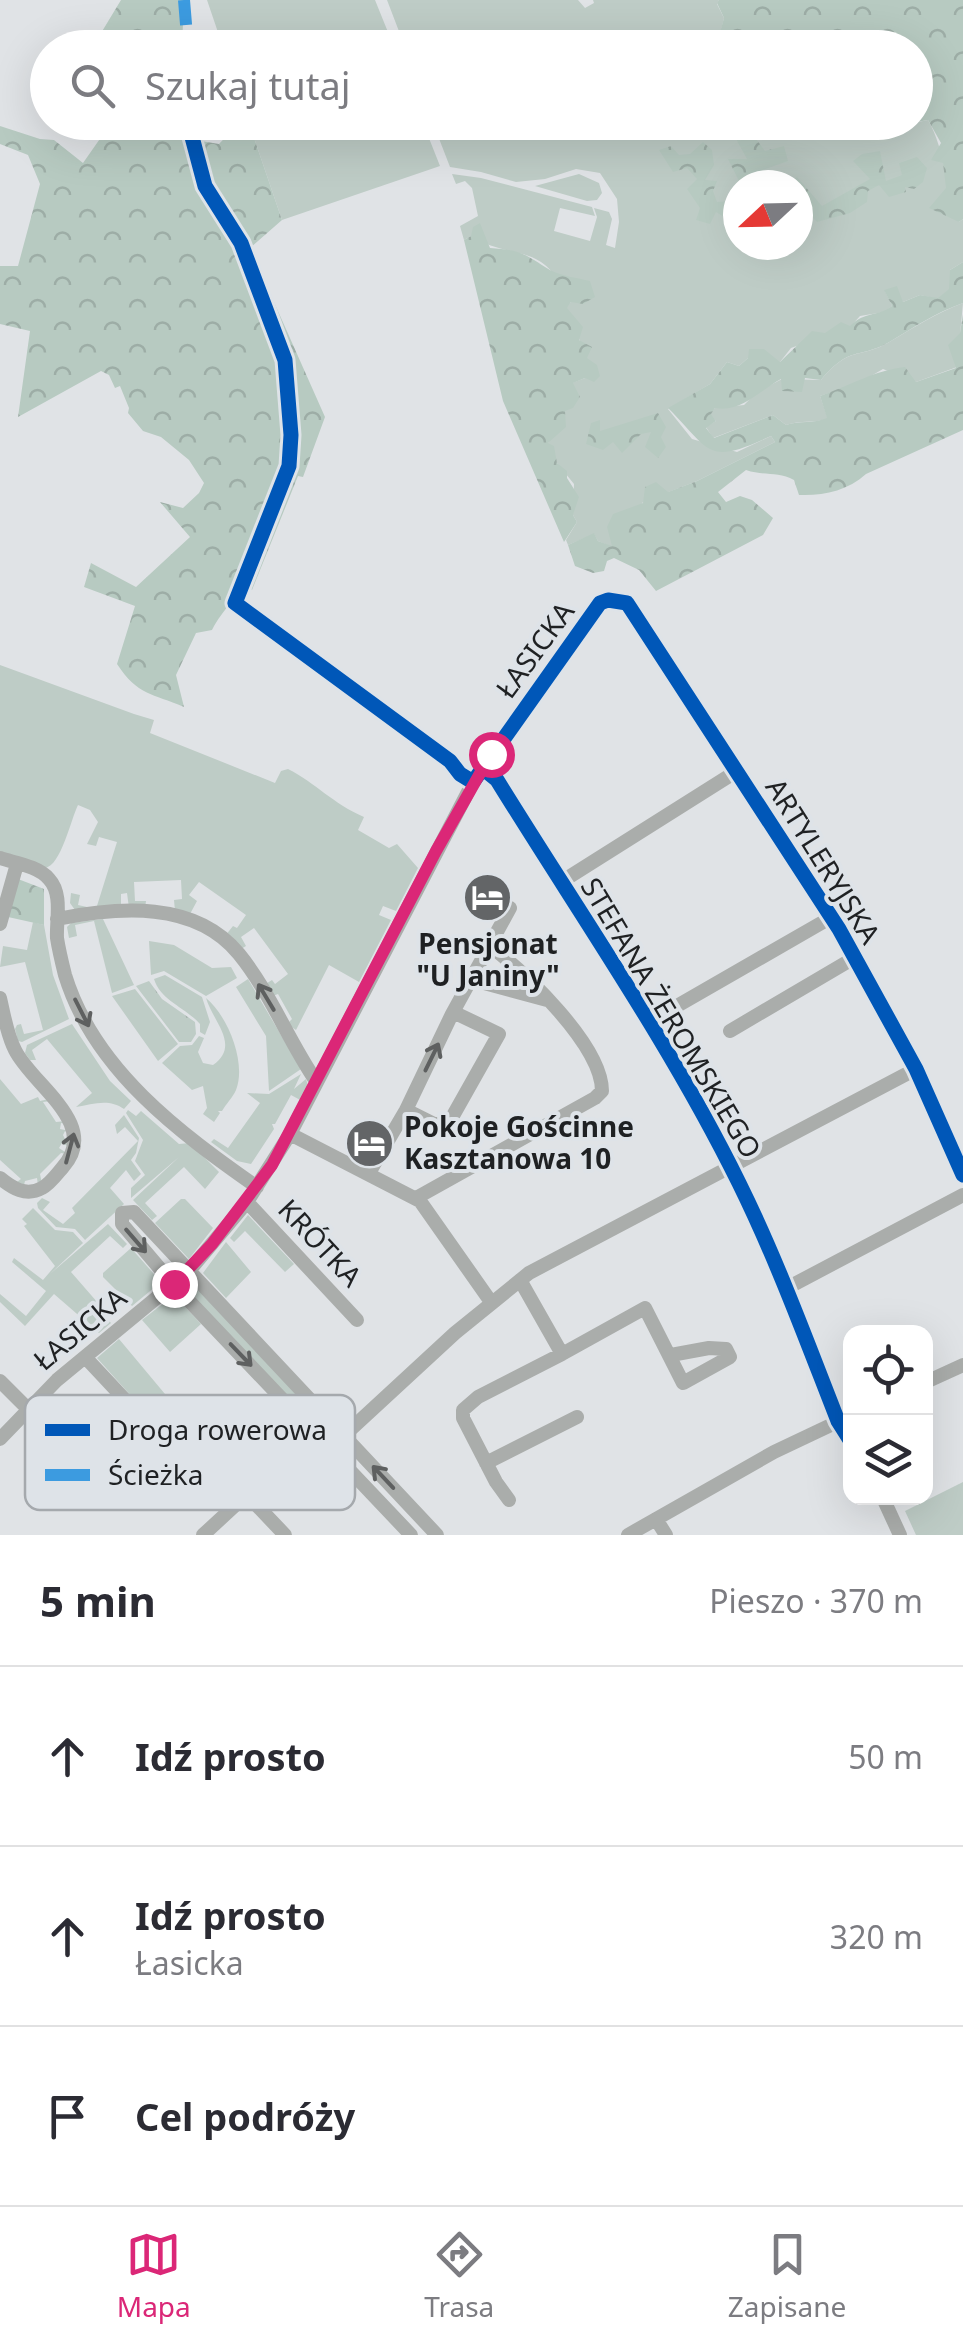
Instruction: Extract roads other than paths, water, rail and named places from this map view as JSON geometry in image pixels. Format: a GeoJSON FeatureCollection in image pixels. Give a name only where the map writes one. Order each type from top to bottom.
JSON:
{"type":"FeatureCollection","features":[{"type":"Feature","properties":{"kind":"street","name":"ŁASICKA"},"geometry":{"type":"LineString","coordinates":[[42,1395],[189,1271],[258,1187],[290,1134],[481,767],[590,616],[600,603],[608,600]]}},
{"type":"Feature","properties":{"kind":"street","name":"ARTYLERYJSKA"},"geometry":{"type":"LineString","coordinates":[[608,600],[627,602],[634,610],[830,918],[916,1070],[963,1175]]}},
{"type":"Feature","properties":{"kind":"street","name":"STEFANA ŻEROMSKIEGO"},"geometry":{"type":"LineString","coordinates":[[481,767],[497,780],[649,1022],[730,1165],[843,1416]]}},
{"type":"Feature","properties":{"kind":"street"},"geometry":{"type":"LineString","coordinates":[[561,882],[736,771]]}},
{"type":"Feature","properties":{"kind":"street"},"geometry":{"type":"LineString","coordinates":[[0,858],[36,870],[51,881],[57,897],[59,950],[66,979],[99,1045],[169,1120],[258,1187]]}},
{"type":"Feature","properties":{"kind":"street"},"geometry":{"type":"LineString","coordinates":[[0,924],[17,864]]}},
{"type":"Feature","properties":{"kind":"street"},"geometry":{"type":"LineString","coordinates":[[369,1174],[510,908]]}},
{"type":"Feature","properties":{"kind":"street"},"geometry":{"type":"LineString","coordinates":[[57,920],[122,912],[162,912],[188,918],[210,930],[229,943],[248,967],[316,1081]]}},
{"type":"Feature","properties":{"kind":"street"},"geometry":{"type":"LineString","coordinates":[[649,1022],[830,918]]}},
{"type":"Feature","properties":{"kind":"street"},"geometry":{"type":"LineString","coordinates":[[416,1198],[602,1091],[596,1066],[560,1011],[490,945]]}},
{"type":"Feature","properties":{"kind":"street"},"geometry":{"type":"LineString","coordinates":[[730,1030],[854,958]]}},
{"type":"Feature","properties":{"kind":"street"},"geometry":{"type":"LineString","coordinates":[[473,980],[547,1000]]}},
{"type":"Feature","properties":{"kind":"street"},"geometry":{"type":"LineString","coordinates":[[0,998],[13,1048],[71,1121],[74,1136],[69,1160],[40,1190],[28,1193],[1,1181]]}},
{"type":"Feature","properties":{"kind":"street"},"geometry":{"type":"LineString","coordinates":[[406,1110],[436,1125],[450,1121],[498,1034],[454,1012]]}},
{"type":"Feature","properties":{"kind":"street"},"geometry":{"type":"LineString","coordinates":[[355,1425],[491,1302],[562,1253],[916,1070]]}},
{"type":"Feature","properties":{"kind":"street"},"geometry":{"type":"LineString","coordinates":[[290,1134],[416,1198],[433,1216],[491,1302]]}},
{"type":"Feature","properties":{"kind":"street"},"geometry":{"type":"LineString","coordinates":[[785,1289],[963,1195]]}},
{"type":"Feature","properties":{"kind":"street","name":"KRÓTKA"},"geometry":{"type":"LineString","coordinates":[[247,1202],[357,1320]]}},
{"type":"Feature","properties":{"kind":"street"},"geometry":{"type":"LineString","coordinates":[[280,1395],[174,1284],[122,1224],[122,1213],[134,1212],[305,1395]]}},
{"type":"Feature","properties":{"kind":"street"},"geometry":{"type":"LineString","coordinates":[[520,1280],[562,1354]]}},
{"type":"Feature","properties":{"kind":"street"},"geometry":{"type":"LineString","coordinates":[[509,1500],[463,1418],[468,1404],[644,1308],[671,1355]]}},
{"type":"Feature","properties":{"kind":"street"},"geometry":{"type":"LineString","coordinates":[[85,1356],[122,1395]]}},
{"type":"Feature","properties":{"kind":"street"},"geometry":{"type":"LineString","coordinates":[[933,1379],[963,1366]]}},
{"type":"Feature","properties":{"kind":"street"},"geometry":{"type":"LineString","coordinates":[[0,1381],[25,1406]]}},
{"type":"Feature","properties":{"kind":"street","name":"ŁASICKA"},"geometry":{"type":"LineString","coordinates":[[0,1439],[25,1410]]}},
{"type":"Feature","properties":{"kind":"street"},"geometry":{"type":"LineString","coordinates":[[486,1463],[577,1417]]}},
{"type":"Feature","properties":{"kind":"street"},"geometry":{"type":"LineString","coordinates":[[628,1535],[752,1464],[843,1418]]}},
{"type":"Feature","properties":{"kind":"street"},"geometry":{"type":"LineString","coordinates":[[355,1449],[437,1535]]}},
{"type":"Feature","properties":{"kind":"street"},"geometry":{"type":"LineString","coordinates":[[355,1475],[411,1535]]}},
{"type":"Feature","properties":{"kind":"street"},"geometry":{"type":"LineString","coordinates":[[886,1505],[900,1535]]}},
{"type":"Feature","properties":{"kind":"street"},"geometry":{"type":"LineString","coordinates":[[203,1535],[230,1510]]}},
{"type":"Feature","properties":{"kind":"street"},"geometry":{"type":"LineString","coordinates":[[261,1510],[284,1535]]}},
{"type":"Feature","properties":{"kind":"street"},"geometry":{"type":"LineString","coordinates":[[656,1519],[666,1535]]}},
{"type":"Feature","properties":{"kind":"place","name":"Pensjonat \"U Janiny\""},"geometry":{"type":"Point","coordinates":[488,897]}},
{"type":"Feature","properties":{"kind":"place","name":"Pokoje Gościnne Kasztanowa 10"},"geometry":{"type":"Point","coordinates":[369,1143]}}]}
